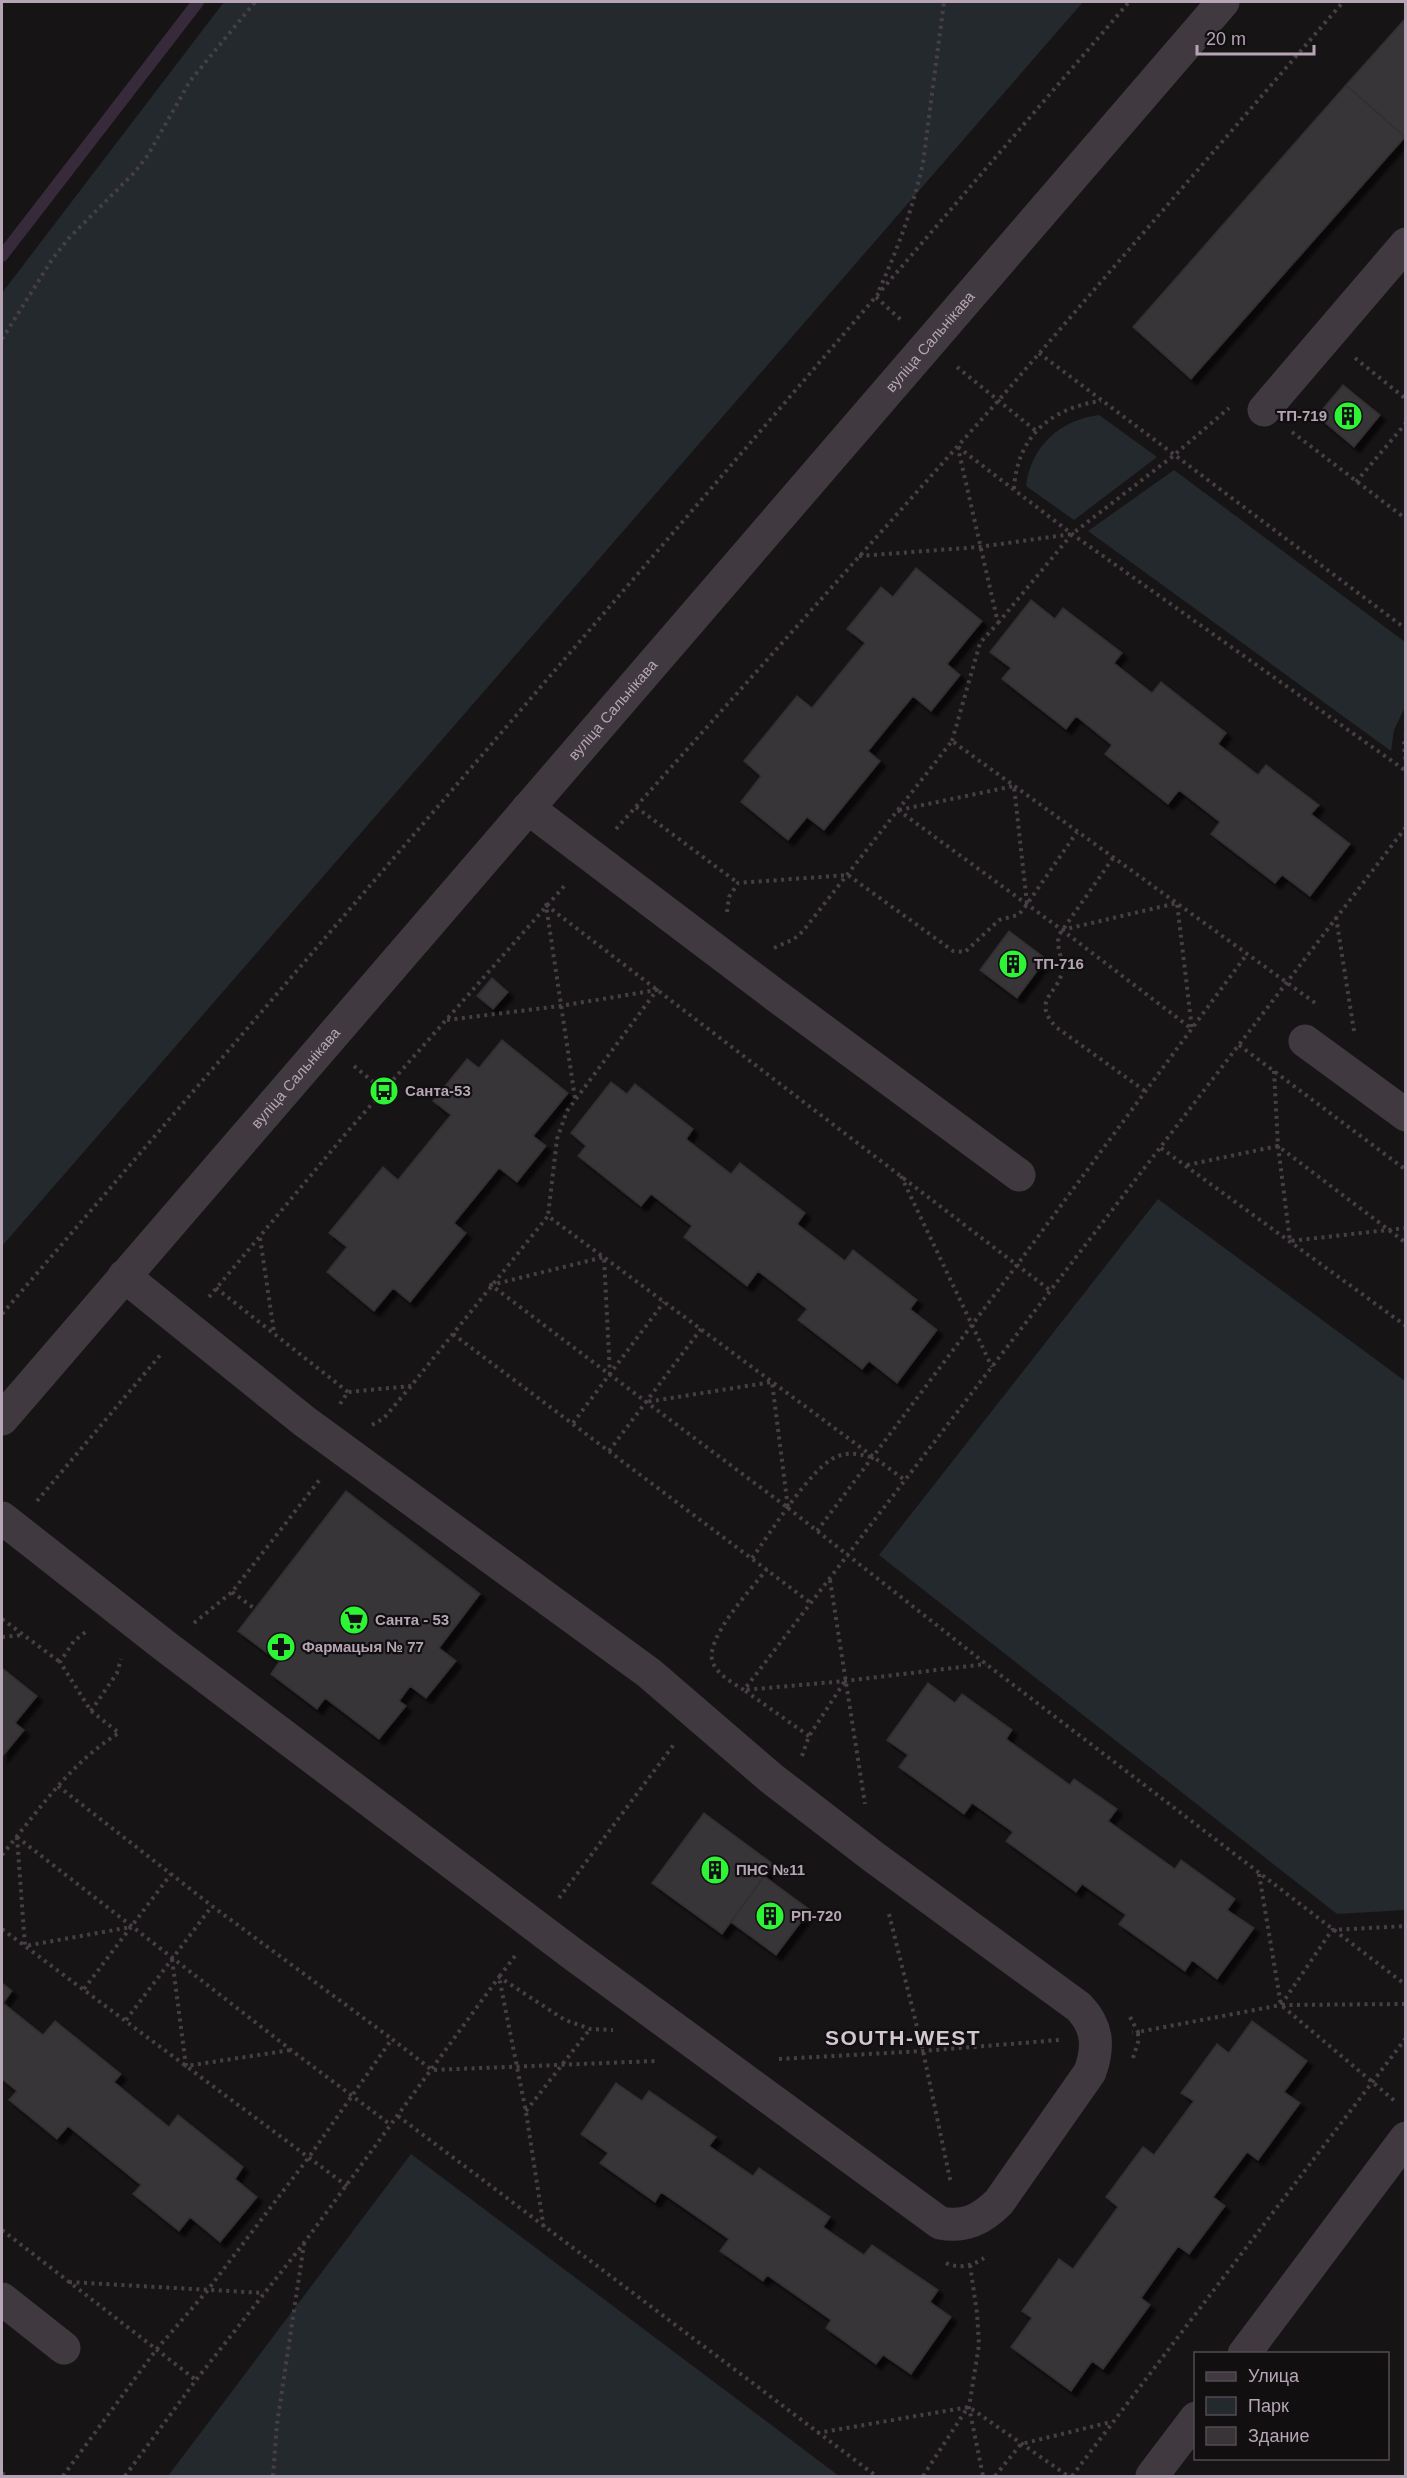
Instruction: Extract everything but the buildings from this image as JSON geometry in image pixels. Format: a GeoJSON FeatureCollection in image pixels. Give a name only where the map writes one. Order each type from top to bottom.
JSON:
{"type":"FeatureCollection","features":[{"type":"Feature","properties":{"kind":"street","name":"вуліца Сальнікава"},"geometry":{"type":"LineString","coordinates":[[2,1419],[1223,2]]}},
{"type":"Feature","properties":{"kind":"street"},"geometry":{"type":"LineString","coordinates":[[1264,410],[1406,244]]}},
{"type":"Feature","properties":{"kind":"street"},"geometry":{"type":"LineString","coordinates":[[528,808],[1019,1175]]}},
{"type":"Feature","properties":{"kind":"street"},"geometry":{"type":"LineString","coordinates":[[1305,1041],[1406,1115]]}},
{"type":"Feature","properties":{"kind":"street"},"geometry":{"type":"LineString","coordinates":[[8,1523],[165,1646],[537,1927],[930,2218],[940,2223],[960,2225],[980,2218],[999,2202],[1090,2072],[1095,2053],[1096,2036],[1092,2025],[1079,2007],[875,1858],[754,1765],[650,1673],[343,1449],[184,1326],[124,1276]]}},
{"type":"Feature","properties":{"kind":"street"},"geometry":{"type":"LineString","coordinates":[[1246,2352],[1406,2138]]}},
{"type":"Feature","properties":{"kind":"street"},"geometry":{"type":"LineString","coordinates":[[2,2299],[64,2348]]}},
{"type":"Feature","properties":{"kind":"street"},"geometry":{"type":"LineString","coordinates":[[1152,2476],[1194,2421]]}},
{"type":"Feature","properties":{"kind":"path"},"geometry":{"type":"LineString","coordinates":[[2,339],[53,258],[69,238],[134,173],[148,155],[190,81],[255,2]]}},
{"type":"Feature","properties":{"kind":"path"},"geometry":{"type":"LineString","coordinates":[[876,297],[908,223],[919,184],[944,2]]}},
{"type":"Feature","properties":{"kind":"path"},"geometry":{"type":"LineString","coordinates":[[2,1314],[1129,2]]}},
{"type":"Feature","properties":{"kind":"path"},"geometry":{"type":"LineString","coordinates":[[8,1523],[184,1326],[546,906],[958,447],[1343,2]]}},
{"type":"Feature","properties":{"kind":"path"},"geometry":{"type":"LineString","coordinates":[[1328,335],[1406,399]]}},
{"type":"Feature","properties":{"kind":"path"},"geometry":{"type":"LineString","coordinates":[[1039,353],[1406,629]]}},
{"type":"Feature","properties":{"kind":"path"},"geometry":{"type":"LineString","coordinates":[[1014,489],[1021,453],[1036,431],[1061,412],[1101,400]]}},
{"type":"Feature","properties":{"kind":"path"},"geometry":{"type":"LineString","coordinates":[[1264,410],[1406,519]]}},
{"type":"Feature","properties":{"kind":"path"},"geometry":{"type":"LineString","coordinates":[[1356,482],[1406,423]]}},
{"type":"Feature","properties":{"kind":"path"},"geometry":{"type":"LineString","coordinates":[[958,447],[1072,534],[1406,771]]}},
{"type":"Feature","properties":{"kind":"path"},"geometry":{"type":"LineString","coordinates":[[958,447],[998,623]]}},
{"type":"Feature","properties":{"kind":"path"},"geometry":{"type":"LineString","coordinates":[[858,556],[979,547],[1072,534]]}},
{"type":"Feature","properties":{"kind":"path"},"geometry":{"type":"LineString","coordinates":[[763,948],[782,945],[803,931],[952,741],[980,643],[1072,534]]}},
{"type":"Feature","properties":{"kind":"path"},"geometry":{"type":"LineString","coordinates":[[1406,734],[1404,745],[1406,766]]}},
{"type":"Feature","properties":{"kind":"path"},"geometry":{"type":"LineString","coordinates":[[952,741],[1320,1007]]}},
{"type":"Feature","properties":{"kind":"path"},"geometry":{"type":"LineString","coordinates":[[898,810],[1014,786]]}},
{"type":"Feature","properties":{"kind":"path"},"geometry":{"type":"LineString","coordinates":[[1014,786],[1027,905]]}},
{"type":"Feature","properties":{"kind":"path"},"geometry":{"type":"LineString","coordinates":[[636,807],[738,883],[848,875],[948,947],[959,952],[971,949],[999,920],[1018,915],[1077,832]]}},
{"type":"Feature","properties":{"kind":"path"},"geometry":{"type":"LineString","coordinates":[[898,810],[1192,1029]]}},
{"type":"Feature","properties":{"kind":"path"},"geometry":{"type":"LineString","coordinates":[[744,1690],[1406,827]]}},
{"type":"Feature","properties":{"kind":"path"},"geometry":{"type":"LineString","coordinates":[[1113,858],[1062,930],[1058,941],[1061,975],[1049,993],[1045,1005],[1049,1020],[1144,1091]]}},
{"type":"Feature","properties":{"kind":"path"},"geometry":{"type":"LineString","coordinates":[[729,921],[727,904],[738,883]]}},
{"type":"Feature","properties":{"kind":"path"},"geometry":{"type":"LineString","coordinates":[[1062,930],[1177,903]]}},
{"type":"Feature","properties":{"kind":"path"},"geometry":{"type":"LineString","coordinates":[[1177,903],[1192,1029]]}},
{"type":"Feature","properties":{"kind":"path"},"geometry":{"type":"LineString","coordinates":[[546,906],[1051,1291]]}},
{"type":"Feature","properties":{"kind":"path"},"geometry":{"type":"LineString","coordinates":[[546,906],[575,1098]]}},
{"type":"Feature","properties":{"kind":"path"},"geometry":{"type":"LineString","coordinates":[[1335,918],[1354,1032],[1346,1026]]}},
{"type":"Feature","properties":{"kind":"path"},"geometry":{"type":"LineString","coordinates":[[817,1531],[1246,954]]}},
{"type":"Feature","properties":{"kind":"path"},"geometry":{"type":"LineString","coordinates":[[446,1020],[657,990]]}},
{"type":"Feature","properties":{"kind":"path"},"geometry":{"type":"LineString","coordinates":[[165,1646],[232,1592],[358,1430],[384,1418],[548,1216],[557,1139],[567,1111],[657,990]]}},
{"type":"Feature","properties":{"kind":"path"},"geometry":{"type":"LineString","coordinates":[[1239,1045],[1406,1170]]}},
{"type":"Feature","properties":{"kind":"path"},"geometry":{"type":"LineString","coordinates":[[1274,1071],[1278,1146],[1290,1241]]}},
{"type":"Feature","properties":{"kind":"path"},"geometry":{"type":"LineString","coordinates":[[1186,1165],[1278,1146],[1406,1243]]}},
{"type":"Feature","properties":{"kind":"path"},"geometry":{"type":"LineString","coordinates":[[1161,1148],[1406,1326]]}},
{"type":"Feature","properties":{"kind":"path"},"geometry":{"type":"LineString","coordinates":[[901,1175],[992,1368]]}},
{"type":"Feature","properties":{"kind":"path"},"geometry":{"type":"LineString","coordinates":[[548,1216],[906,1481]]}},
{"type":"Feature","properties":{"kind":"path"},"geometry":{"type":"LineString","coordinates":[[1290,1241],[1406,1228]]}},
{"type":"Feature","properties":{"kind":"path"},"geometry":{"type":"LineString","coordinates":[[260,1237],[274,1333]]}},
{"type":"Feature","properties":{"kind":"path"},"geometry":{"type":"LineString","coordinates":[[491,1285],[604,1257]]}},
{"type":"Feature","properties":{"kind":"path"},"geometry":{"type":"LineString","coordinates":[[604,1257],[610,1375]]}},
{"type":"Feature","properties":{"kind":"path"},"geometry":{"type":"LineString","coordinates":[[491,1285],[788,1508],[986,1664],[1406,1985]]}},
{"type":"Feature","properties":{"kind":"path"},"geometry":{"type":"LineString","coordinates":[[216,1288],[348,1392],[411,1386]]}},
{"type":"Feature","properties":{"kind":"path"},"geometry":{"type":"LineString","coordinates":[[573,1423],[664,1302]]}},
{"type":"Feature","properties":{"kind":"path"},"geometry":{"type":"LineString","coordinates":[[609,1451],[701,1329]]}},
{"type":"Feature","properties":{"kind":"path"},"geometry":{"type":"LineString","coordinates":[[453,1334],[812,1604]]}},
{"type":"Feature","properties":{"kind":"path"},"geometry":{"type":"LineString","coordinates":[[646,1402],[772,1382]]}},
{"type":"Feature","properties":{"kind":"path"},"geometry":{"type":"LineString","coordinates":[[772,1382],[788,1508]]}},
{"type":"Feature","properties":{"kind":"path"},"geometry":{"type":"LineString","coordinates":[[339,1409],[348,1392]]}},
{"type":"Feature","properties":{"kind":"path"},"geometry":{"type":"LineString","coordinates":[[752,1558],[815,1473],[836,1456],[849,1454],[873,1457]]}},
{"type":"Feature","properties":{"kind":"path"},"geometry":{"type":"LineString","coordinates":[[766,1569],[714,1642],[711,1652],[712,1662],[724,1677],[809,1737]]}},
{"type":"Feature","properties":{"kind":"path"},"geometry":{"type":"LineString","coordinates":[[830,1580],[844,1681],[875,1858],[922,2051],[970,2265],[978,2313],[980,2345],[969,2407],[983,2476]]}},
{"type":"Feature","properties":{"kind":"path"},"geometry":{"type":"LineString","coordinates":[[232,1592],[255,1609]]}},
{"type":"Feature","properties":{"kind":"path"},"geometry":{"type":"LineString","coordinates":[[2,1619],[60,1662],[91,1711],[119,1733],[83,1758],[2,1855]]}},
{"type":"Feature","properties":{"kind":"path"},"geometry":{"type":"LineString","coordinates":[[60,1662],[80,1635],[88,1630],[97,1630]]}},
{"type":"Feature","properties":{"kind":"path"},"geometry":{"type":"LineString","coordinates":[[2,1637],[24,1635]]}},
{"type":"Feature","properties":{"kind":"path"},"geometry":{"type":"LineString","coordinates":[[91,1711],[117,1673],[122,1655]]}},
{"type":"Feature","properties":{"kind":"path"},"geometry":{"type":"LineString","coordinates":[[744,1690],[986,1664]]}},
{"type":"Feature","properties":{"kind":"path"},"geometry":{"type":"LineString","coordinates":[[125,2476],[196,2380],[347,2186],[499,1977],[724,1677]]}},
{"type":"Feature","properties":{"kind":"path"},"geometry":{"type":"LineString","coordinates":[[802,1766],[802,1756],[809,1737],[844,1681]]}},
{"type":"Feature","properties":{"kind":"path"},"geometry":{"type":"LineString","coordinates":[[58,1786],[212,1906],[432,2070],[665,2061],[719,2062],[922,2051],[1138,2032],[1281,2005],[1406,2004]]}},
{"type":"Feature","properties":{"kind":"path"},"geometry":{"type":"LineString","coordinates":[[17,1837],[172,1959],[391,2125]]}},
{"type":"Feature","properties":{"kind":"path"},"geometry":{"type":"LineString","coordinates":[[17,1837],[25,1946]]}},
{"type":"Feature","properties":{"kind":"path"},"geometry":{"type":"LineString","coordinates":[[1258,1873],[1281,2005],[1397,2103]]}},
{"type":"Feature","properties":{"kind":"path"},"geometry":{"type":"LineString","coordinates":[[84,1989],[171,1874]]}},
{"type":"Feature","properties":{"kind":"path"},"geometry":{"type":"LineString","coordinates":[[126,2020],[212,1906]]}},
{"type":"Feature","properties":{"kind":"path"},"geometry":{"type":"LineString","coordinates":[[1332,1930],[1406,1926]]}},
{"type":"Feature","properties":{"kind":"path"},"geometry":{"type":"LineString","coordinates":[[25,1946],[131,1927]]}},
{"type":"Feature","properties":{"kind":"path"},"geometry":{"type":"LineString","coordinates":[[2,1929],[347,2186]]}},
{"type":"Feature","properties":{"kind":"path"},"geometry":{"type":"LineString","coordinates":[[1281,2005],[1332,1930]]}},
{"type":"Feature","properties":{"kind":"path"},"geometry":{"type":"LineString","coordinates":[[172,1959],[186,2066]]}},
{"type":"Feature","properties":{"kind":"path"},"geometry":{"type":"LineString","coordinates":[[499,1977],[565,2020],[590,2029],[616,2031]]}},
{"type":"Feature","properties":{"kind":"path"},"geometry":{"type":"LineString","coordinates":[[499,1977],[518,2067],[544,2229]]}},
{"type":"Feature","properties":{"kind":"path"},"geometry":{"type":"LineString","coordinates":[[1126,2012],[1138,2032],[1136,2052],[1131,2061]]}},
{"type":"Feature","properties":{"kind":"path"},"geometry":{"type":"LineString","coordinates":[[526,2112],[590,2029]]}},
{"type":"Feature","properties":{"kind":"path"},"geometry":{"type":"LineString","coordinates":[[817,2433],[969,2407],[1070,2476],[1406,2038]]}},
{"type":"Feature","properties":{"kind":"path"},"geometry":{"type":"LineString","coordinates":[[63,2476],[156,2350],[207,2291],[309,2157],[392,2039]]}},
{"type":"Feature","properties":{"kind":"path"},"geometry":{"type":"LineString","coordinates":[[186,2066],[291,2050]]}},
{"type":"Feature","properties":{"kind":"path"},"geometry":{"type":"LineString","coordinates":[[398,2116],[544,2229],[876,2476]]}},
{"type":"Feature","properties":{"kind":"path"},"geometry":{"type":"LineString","coordinates":[[2,2230],[196,2380]]}},
{"type":"Feature","properties":{"kind":"path"},"geometry":{"type":"LineString","coordinates":[[273,2476],[277,2424],[304,2243]]}},
{"type":"Feature","properties":{"kind":"path"},"geometry":{"type":"LineString","coordinates":[[940,2259],[950,2265],[960,2267],[970,2265],[988,2254]]}},
{"type":"Feature","properties":{"kind":"path"},"geometry":{"type":"LineString","coordinates":[[69,2282],[264,2293]]}},
{"type":"Feature","properties":{"kind":"path"},"geometry":{"type":"LineString","coordinates":[[922,2476],[969,2407]]}},
{"type":"Feature","properties":{"kind":"path"},"geometry":{"type":"LineString","coordinates":[[995,2476],[1022,2444],[1112,2422]]}},
{"type":"Feature","properties":{"kind":"path"},"geometry":{"type":"LineString","coordinates":[[2,2473],[6,2476]]}},
{"type":"Feature","properties":{"kind":"green space"},"geometry":{"type":"Polygon","coordinates":[[[224,2],[1083,2],[2,1246],[2,293],[224,2]]]}},
{"type":"Feature","properties":{"kind":"green space"},"geometry":{"type":"Polygon","coordinates":[[[1099,415],[1157,457],[1074,520],[1026,486],[1029,472],[1041,447],[1050,437],[1072,423],[1099,415]]]}},
{"type":"Feature","properties":{"kind":"green space"},"geometry":{"type":"Polygon","coordinates":[[[1174,470],[1405,642],[1405,707],[1394,730],[1391,751],[1088,531],[1174,470]]]}},
{"type":"Feature","properties":{"kind":"green space"},"geometry":{"type":"Polygon","coordinates":[[[1158,1199],[1405,1381],[1405,1910],[1337,1914],[879,1555],[1158,1199]]]}},
{"type":"Feature","properties":{"kind":"green space"},"geometry":{"type":"Polygon","coordinates":[[[411,2154],[839,2476],[168,2476],[411,2154]]]}},
{"type":"Feature","properties":{"kind":"waterway"},"geometry":{"type":"LineString","coordinates":[[2,256],[198,2]]}},
{"type":"Feature","properties":{"kind":"place","name":"ТП-719"},"geometry":{"type":"Point","coordinates":[1348,416]}},
{"type":"Feature","properties":{"kind":"place","name":"ТП-716"},"geometry":{"type":"Point","coordinates":[1013,964]}},
{"type":"Feature","properties":{"kind":"place","name":"Санта-53"},"geometry":{"type":"Point","coordinates":[384,1091]}},
{"type":"Feature","properties":{"kind":"place","name":"Санта - 53"},"geometry":{"type":"Point","coordinates":[354,1620]}},
{"type":"Feature","properties":{"kind":"place","name":"Фармацыя № 77"},"geometry":{"type":"Point","coordinates":[281,1647]}},
{"type":"Feature","properties":{"kind":"place","name":"ПНС №11"},"geometry":{"type":"Point","coordinates":[715,1870]}},
{"type":"Feature","properties":{"kind":"place","name":"РП-720"},"geometry":{"type":"Point","coordinates":[770,1916]}},
{"type":"Feature","properties":{"kind":"district","name":"SOUTH-WEST"},"geometry":{"type":"Point","coordinates":[903,2038]}}]}
